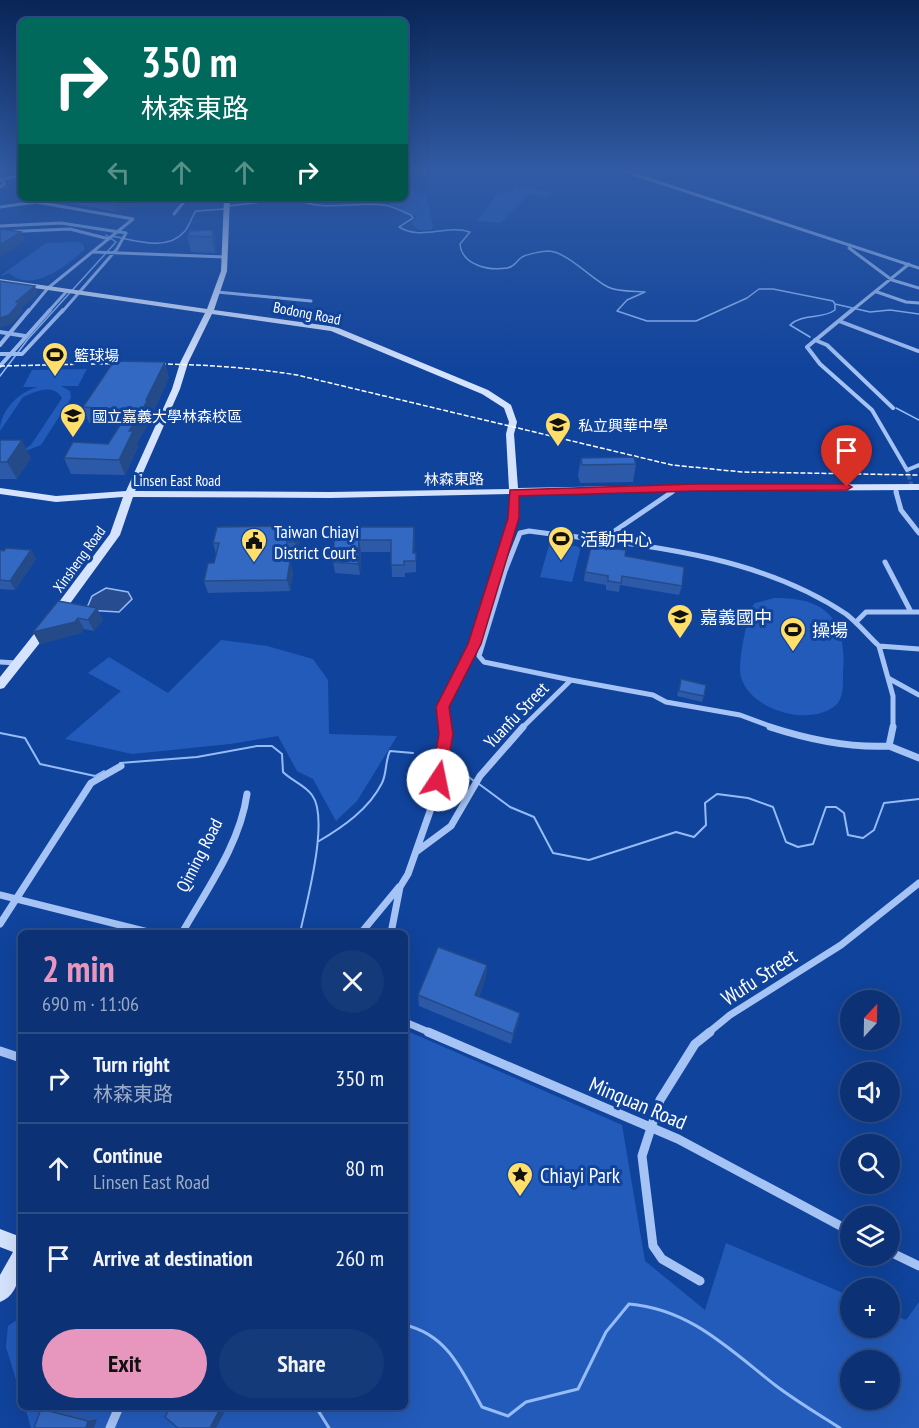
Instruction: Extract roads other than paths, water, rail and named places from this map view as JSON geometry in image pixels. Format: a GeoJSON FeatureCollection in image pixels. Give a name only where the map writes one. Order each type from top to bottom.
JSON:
{"type":"FeatureCollection","features":[{"type":"Feature","properties":{"kind":"street"},"geometry":{"type":"LineString","coordinates":[[0,345],[48,288],[109,239],[106,238]]}},
{"type":"Feature","properties":{"kind":"street"},"geometry":{"type":"LineString","coordinates":[[0,354],[22,354],[114,253],[123,238]]}},
{"type":"Feature","properties":{"kind":"street","name":"Xinsheng Road"},"geometry":{"type":"LineString","coordinates":[[0,685],[115,535],[129,494],[176,389],[184,363],[218,292],[224,271],[226,238]]}},
{"type":"Feature","properties":{"kind":"street"},"geometry":{"type":"LineString","coordinates":[[824,238],[919,268]]}},
{"type":"Feature","properties":{"kind":"street"},"geometry":{"type":"LineString","coordinates":[[846,245],[892,280],[919,288]]}},
{"type":"Feature","properties":{"kind":"street"},"geometry":{"type":"LineString","coordinates":[[93,252],[225,257]]}},
{"type":"Feature","properties":{"kind":"street"},"geometry":{"type":"LineString","coordinates":[[909,264],[807,347],[810,354],[872,411],[907,470],[919,465]]}},
{"type":"Feature","properties":{"kind":"street","name":"Bodong Road"},"geometry":{"type":"LineString","coordinates":[[0,281],[333,329],[485,392],[508,407],[513,422],[510,434],[514,493]]}},
{"type":"Feature","properties":{"kind":"street"},"geometry":{"type":"LineString","coordinates":[[0,366],[67,291]]}},
{"type":"Feature","properties":{"kind":"street"},"geometry":{"type":"LineString","coordinates":[[218,292],[311,301]]}},
{"type":"Feature","properties":{"kind":"street"},"geometry":{"type":"LineString","coordinates":[[877,292],[906,302],[919,303]]}},
{"type":"Feature","properties":{"kind":"street"},"geometry":{"type":"LineString","coordinates":[[44,315],[57,316]]}},
{"type":"Feature","properties":{"kind":"street"},"geometry":{"type":"LineString","coordinates":[[839,321],[918,351]]}},
{"type":"Feature","properties":{"kind":"street"},"geometry":{"type":"LineString","coordinates":[[0,332],[25,336]]}},
{"type":"Feature","properties":{"kind":"street"},"geometry":{"type":"LineString","coordinates":[[815,340],[827,345],[893,408]]}},
{"type":"Feature","properties":{"kind":"street"},"geometry":{"type":"LineString","coordinates":[[392,930],[400,887],[416,852],[435,797],[446,734],[442,707],[474,644],[513,518],[514,493],[678,488],[919,487]]}},
{"type":"Feature","properties":{"kind":"street"},"geometry":{"type":"LineString","coordinates":[[600,541],[678,488]]}},
{"type":"Feature","properties":{"kind":"street"},"geometry":{"type":"LineString","coordinates":[[895,488],[901,510],[919,533]]}},
{"type":"Feature","properties":{"kind":"street","name":"Linsen East Road"},"geometry":{"type":"LineString","coordinates":[[0,491],[56,499],[129,494],[514,493]]}},
{"type":"Feature","properties":{"kind":"street","name":"Yuanfu Street"},"geometry":{"type":"LineString","coordinates":[[571,680],[484,662],[480,656],[505,571],[520,533],[529,531],[600,541]]}},
{"type":"Feature","properties":{"kind":"street"},"geometry":{"type":"LineString","coordinates":[[600,541],[744,566],[819,596],[857,621],[879,646],[888,678],[895,727],[889,746]]}},
{"type":"Feature","properties":{"kind":"street"},"geometry":{"type":"LineString","coordinates":[[885,562],[911,612]]}},
{"type":"Feature","properties":{"kind":"street"},"geometry":{"type":"LineString","coordinates":[[857,621],[866,612],[919,612]]}},
{"type":"Feature","properties":{"kind":"street"},"geometry":{"type":"LineString","coordinates":[[879,646],[919,649]]}},
{"type":"Feature","properties":{"kind":"street"},"geometry":{"type":"LineString","coordinates":[[0,662],[17,663]]}},
{"type":"Feature","properties":{"kind":"street"},"geometry":{"type":"LineString","coordinates":[[888,678],[919,694]]}},
{"type":"Feature","properties":{"kind":"street"},"geometry":{"type":"LineString","coordinates":[[571,680],[653,695],[666,702],[740,715],[811,737],[871,747],[889,746],[919,758]]}},
{"type":"Feature","properties":{"kind":"street","name":"Yuanfu Street"},"geometry":{"type":"LineString","coordinates":[[416,852],[451,826],[480,776],[502,748],[571,680]]}},
{"type":"Feature","properties":{"kind":"street"},"geometry":{"type":"LineString","coordinates":[[0,924],[91,783],[121,766]]}},
{"type":"Feature","properties":{"kind":"street","name":"Qiming Road"},"geometry":{"type":"LineString","coordinates":[[184,930],[233,837],[247,806],[247,794]]}},
{"type":"Feature","properties":{"kind":"street","name":"Wufu Street"},"geometry":{"type":"LineString","coordinates":[[700,1281],[662,1258],[653,1246],[642,1156],[660,1100],[694,1044],[730,1016],[841,945],[919,883]]}},
{"type":"Feature","properties":{"kind":"street"},"geometry":{"type":"LineString","coordinates":[[364,930],[400,887]]}},
{"type":"Feature","properties":{"kind":"street"},"geometry":{"type":"LineString","coordinates":[[0,895],[140,930]]}},
{"type":"Feature","properties":{"kind":"street","name":"Minquan Road"},"geometry":{"type":"LineString","coordinates":[[408,1023],[687,1143],[840,1226]]}},
{"type":"Feature","properties":{"kind":"street"},"geometry":{"type":"LineString","coordinates":[[0,1051],[18,1057]]}},
{"type":"Feature","properties":{"kind":"street"},"geometry":{"type":"LineString","coordinates":[[0,1238],[18,1244]]}},
{"type":"Feature","properties":{"kind":"street"},"geometry":{"type":"LineString","coordinates":[[900,1257],[919,1266]]}},
{"type":"Feature","properties":{"kind":"street"},"geometry":{"type":"LineString","coordinates":[[0,1293],[18,1262]]}},
{"type":"Feature","properties":{"kind":"street"},"geometry":{"type":"LineString","coordinates":[[110,1428],[118,1410]]}},
{"type":"Feature","properties":{"kind":"waterway"},"geometry":{"type":"LineString","coordinates":[[0,376],[28,339],[116,242],[110,238]]}},
{"type":"Feature","properties":{"kind":"waterway"},"geometry":{"type":"LineString","coordinates":[[120,238],[150,243],[169,242],[177,238]]}},
{"type":"Feature","properties":{"kind":"waterway"},"geometry":{"type":"LineString","coordinates":[[465,238],[460,244],[462,251],[471,262],[477,265],[507,268],[522,257],[549,251],[564,256],[612,289],[645,292],[627,300],[617,311],[647,321],[696,321],[747,298],[759,289],[773,289],[833,301],[835,304]]}},
{"type":"Feature","properties":{"kind":"waterway"},"geometry":{"type":"LineString","coordinates":[[810,337],[790,325],[801,319],[830,313],[835,310],[835,304]]}},
{"type":"Feature","properties":{"kind":"waterway"},"geometry":{"type":"LineString","coordinates":[[835,304],[870,312],[890,310],[919,314]]}},
{"type":"Feature","properties":{"kind":"waterway"},"geometry":{"type":"LineString","coordinates":[[896,408],[919,420]]}},
{"type":"Feature","properties":{"kind":"waterway"},"geometry":{"type":"LineString","coordinates":[[0,733],[25,738],[40,764],[95,776],[104,771]]}},
{"type":"Feature","properties":{"kind":"waterway"},"geometry":{"type":"LineString","coordinates":[[120,763],[197,757],[257,746],[272,746],[282,754],[283,772],[312,795],[317,807],[319,823],[315,862],[301,930]]}},
{"type":"Feature","properties":{"kind":"waterway"},"geometry":{"type":"LineString","coordinates":[[319,841],[346,823],[370,801],[384,779],[390,751],[413,753]]}},
{"type":"Feature","properties":{"kind":"waterway"},"geometry":{"type":"LineString","coordinates":[[466,775],[474,781]]}},
{"type":"Feature","properties":{"kind":"waterway"},"geometry":{"type":"LineString","coordinates":[[479,784],[510,807],[534,817],[553,853],[589,860],[676,832],[694,837],[706,825],[705,803],[717,794],[748,798],[773,807],[786,842],[798,847],[813,844],[826,807],[836,807],[844,813],[848,835],[863,838],[874,830],[884,803],[919,799]]}},
{"type":"Feature","properties":{"kind":"waterway"},"geometry":{"type":"LineString","coordinates":[[408,1326],[420,1330],[443,1346],[460,1368],[482,1407],[508,1416],[526,1402],[578,1389],[606,1332],[629,1304],[651,1307],[690,1322],[708,1333],[783,1391],[840,1428]]}},
{"type":"Feature","properties":{"kind":"waterway"},"geometry":{"type":"LineString","coordinates":[[318,1410],[329,1428]]}},
{"type":"Feature","properties":{"kind":"tunnel"},"geometry":{"type":"LineString","coordinates":[[907,470],[912,487]]}},
{"type":"Feature","properties":{"kind":"railway"},"geometry":{"type":"LineString","coordinates":[[0,366],[149,364],[260,370],[297,375],[672,465],[742,472],[919,475]]}},
{"type":"Feature","properties":{"kind":"place","name":"籃球場"},"geometry":{"type":"Point","coordinates":[55,378]}},
{"type":"Feature","properties":{"kind":"place","name":"國立嘉義大學林森校區"},"geometry":{"type":"Point","coordinates":[73,439]}},
{"type":"Feature","properties":{"kind":"place","name":"私立興華中學"},"geometry":{"type":"Point","coordinates":[558,448]}},
{"type":"Feature","properties":{"kind":"place","name":"活動中心"},"geometry":{"type":"Point","coordinates":[561,562]}},
{"type":"Feature","properties":{"kind":"place","name":"Taiwan Chiayi District Court"},"geometry":{"type":"Point","coordinates":[254,564]}},
{"type":"Feature","properties":{"kind":"place","name":"嘉義國中"},"geometry":{"type":"Point","coordinates":[680,640]}},
{"type":"Feature","properties":{"kind":"place","name":"操場"},"geometry":{"type":"Point","coordinates":[793,653]}},
{"type":"Feature","properties":{"kind":"place","name":"Chiayi Park"},"geometry":{"type":"Point","coordinates":[520,1198]}}]}
